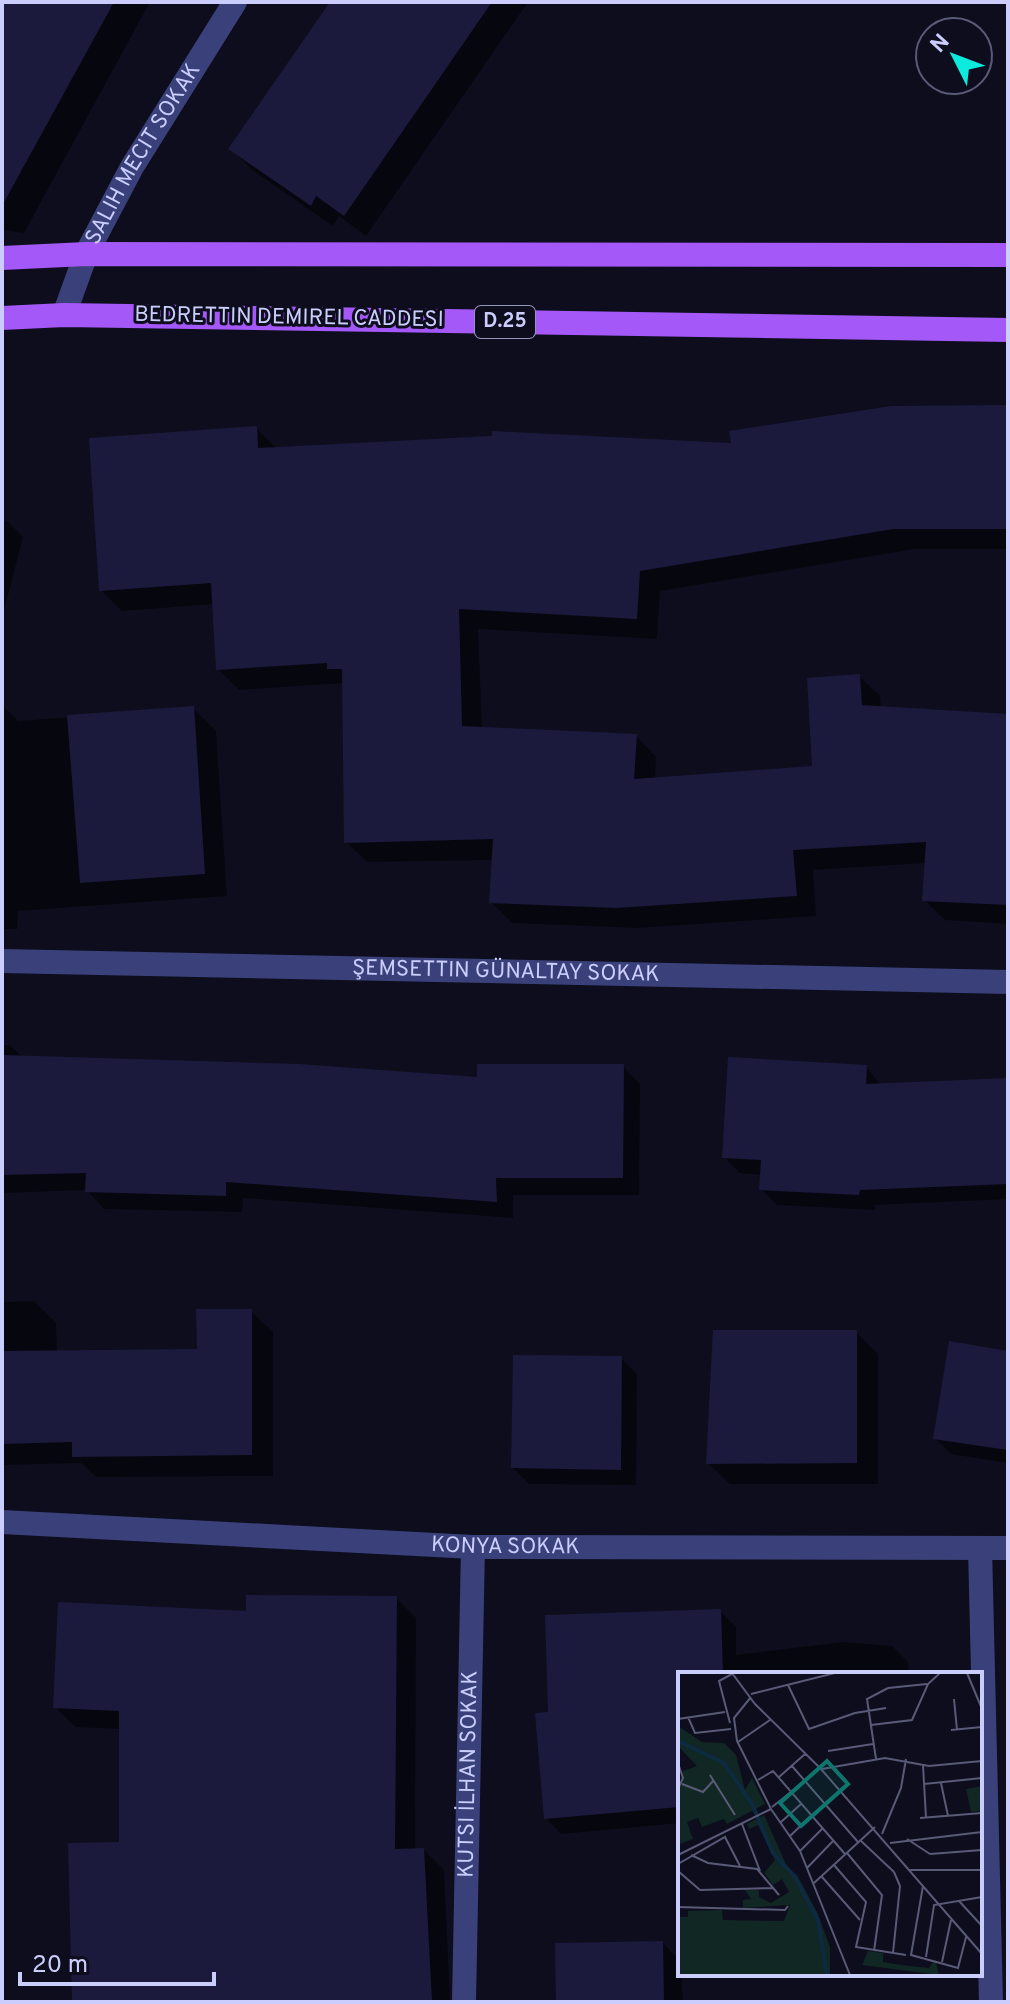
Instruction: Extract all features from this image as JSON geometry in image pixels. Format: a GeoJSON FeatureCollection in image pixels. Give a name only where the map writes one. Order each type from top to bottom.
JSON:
{"type":"FeatureCollection","features":[{"type":"Feature","properties":{"kind":"main road"},"geometry":{"type":"LineString","coordinates":[[2,258],[86,254],[1008,255]]}},
{"type":"Feature","properties":{"kind":"main road","name":"BEDRETTIN DEMIREL CADDESI"},"geometry":{"type":"LineString","coordinates":[[2,318],[64,315],[1008,330]]}},
{"type":"Feature","properties":{"kind":"street","name":"SALIH MECIT SOKAK"},"geometry":{"type":"LineString","coordinates":[[64,315],[86,254],[132,167],[235,2]]}},
{"type":"Feature","properties":{"kind":"street","name":"ŞEMSETTIN GÜNALTAY SOKAK"},"geometry":{"type":"LineString","coordinates":[[2,961],[1008,982]]}},
{"type":"Feature","properties":{"kind":"street","name":"KONYA SOKAK"},"geometry":{"type":"LineString","coordinates":[[2,1522],[473,1547],[1008,1548]]}},
{"type":"Feature","properties":{"kind":"street","name":"KUTSI İLHAN SOKAK"},"geometry":{"type":"LineString","coordinates":[[464,2002],[473,1547]]}},
{"type":"Feature","properties":{"kind":"street"},"geometry":{"type":"LineString","coordinates":[[980,1548],[991,2002]]}},
{"type":"Feature","properties":{"kind":"building"},"geometry":{"type":"Polygon","coordinates":[[[2,2],[114,2],[2,206],[2,2]]]}},
{"type":"Feature","properties":{"kind":"building"},"geometry":{"type":"Polygon","coordinates":[[[330,2],[492,2],[344,216],[316,196],[311,206],[228,149],[330,2]]]}},
{"type":"Feature","properties":{"kind":"building"},"geometry":{"type":"Polygon","coordinates":[[[1008,405],[1008,529],[893,529],[640,571],[637,619],[459,609],[462,726],[637,734],[634,779],[812,766],[807,678],[860,674],[862,705],[1008,714],[1008,905],[922,901],[926,842],[793,850],[797,896],[616,908],[489,903],[493,839],[344,843],[342,669],[327,669],[327,663],[216,670],[211,583],[99,591],[89,438],[257,426],[258,448],[492,436],[492,431],[731,443],[729,431],[891,406],[1008,405]]]}},
{"type":"Feature","properties":{"kind":"building"},"geometry":{"type":"Polygon","coordinates":[[[194,706],[205,874],[80,883],[67,715],[194,706]]]}},
{"type":"Feature","properties":{"kind":"building"},"geometry":{"type":"Polygon","coordinates":[[[2,1055],[299,1064],[477,1077],[477,1064],[624,1064],[623,1178],[496,1178],[497,1202],[226,1182],[226,1196],[85,1192],[86,1173],[2,1175],[2,1055]]]}},
{"type":"Feature","properties":{"kind":"building"},"geometry":{"type":"Polygon","coordinates":[[[728,1057],[867,1065],[866,1084],[1008,1078],[1008,1184],[860,1190],[859,1195],[759,1190],[761,1160],[722,1158],[728,1057]]]}},
{"type":"Feature","properties":{"kind":"building"},"geometry":{"type":"Polygon","coordinates":[[[196,1309],[252,1309],[252,1455],[72,1457],[72,1442],[2,1444],[2,1351],[197,1349],[196,1309]]]}},
{"type":"Feature","properties":{"kind":"building"},"geometry":{"type":"Polygon","coordinates":[[[713,1330],[857,1330],[857,1463],[706,1464],[713,1330]]]}},
{"type":"Feature","properties":{"kind":"building"},"geometry":{"type":"Polygon","coordinates":[[[949,1341],[1008,1351],[1008,1450],[933,1439],[949,1341]]]}},
{"type":"Feature","properties":{"kind":"building"},"geometry":{"type":"Polygon","coordinates":[[[513,1355],[622,1356],[621,1470],[511,1468],[513,1355]]]}},
{"type":"Feature","properties":{"kind":"building"},"geometry":{"type":"Polygon","coordinates":[[[246,1595],[397,1596],[395,1849],[424,1848],[432,2002],[72,2002],[68,1843],[119,1842],[119,1711],[53,1708],[58,1602],[246,1611],[246,1595]]]}},
{"type":"Feature","properties":{"kind":"building"},"geometry":{"type":"Polygon","coordinates":[[[721,1609],[723,1672],[678,1672],[678,1807],[544,1819],[535,1713],[548,1712],[545,1615],[721,1609]]]}},
{"type":"Feature","properties":{"kind":"building"},"geometry":{"type":"Polygon","coordinates":[[[663,1941],[664,2002],[556,2002],[555,1943],[663,1941]]]}}]}
